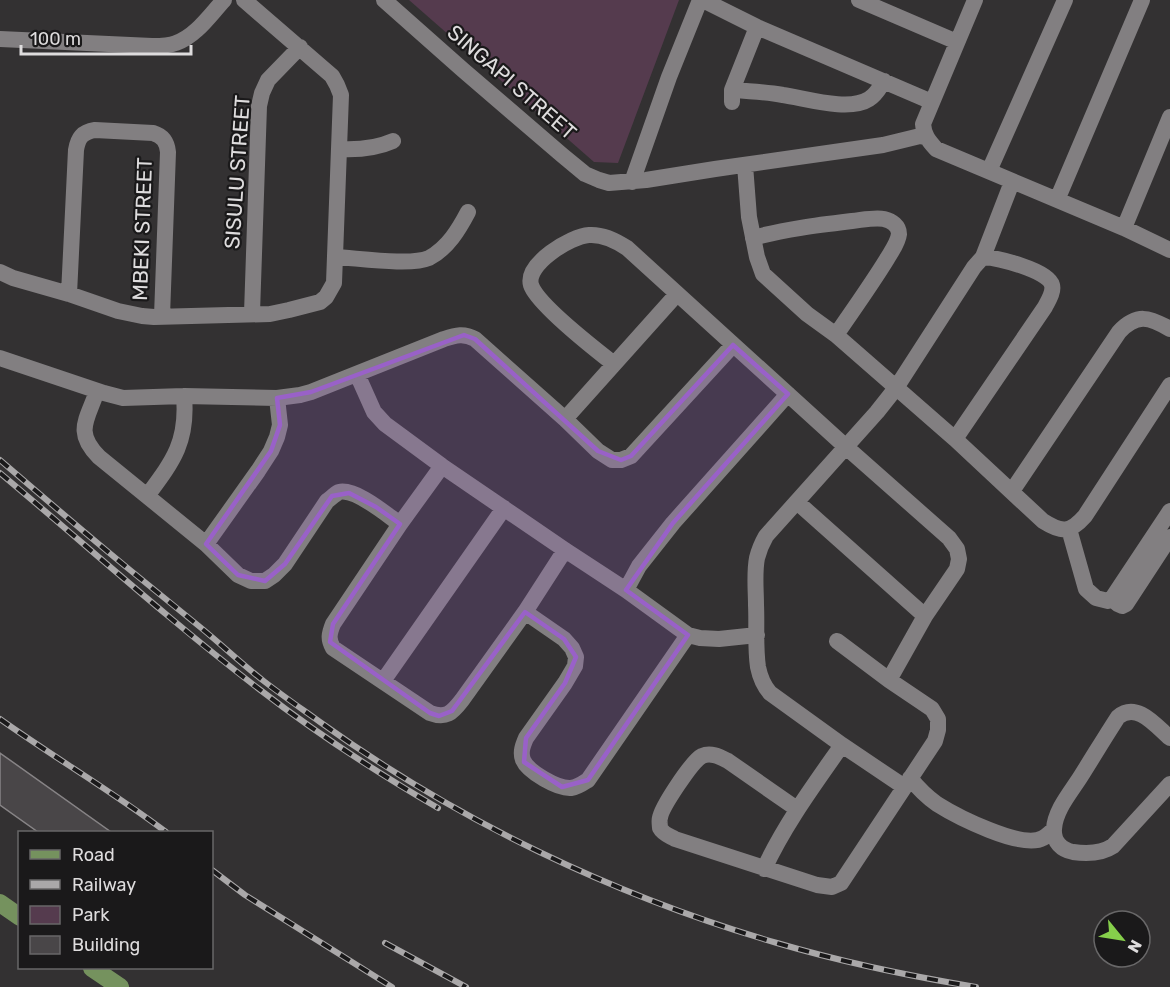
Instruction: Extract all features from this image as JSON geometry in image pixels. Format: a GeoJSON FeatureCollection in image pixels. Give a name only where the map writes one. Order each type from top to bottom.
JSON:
{"type":"FeatureCollection","features":[{"type":"Feature","properties":{"kind":"main road"},"geometry":{"type":"LineString","coordinates":[[0,903],[18,916]]}},
{"type":"Feature","properties":{"kind":"main road"},"geometry":{"type":"LineString","coordinates":[[93,969],[120,987]]}},
{"type":"Feature","properties":{"kind":"street"},"geometry":{"type":"LineString","coordinates":[[0,39],[167,46],[176,44],[197,30],[224,0]]}},
{"type":"Feature","properties":{"kind":"street"},"geometry":{"type":"LineString","coordinates":[[0,272],[118,312],[142,316],[270,314],[307,307],[326,297],[334,283],[341,95],[332,76],[244,0]]}},
{"type":"Feature","properties":{"kind":"street","name":"SINGAPI STREET"},"geometry":{"type":"LineString","coordinates":[[384,0],[529,128],[585,174],[609,183],[632,182]]}},
{"type":"Feature","properties":{"kind":"street"},"geometry":{"type":"LineString","coordinates":[[932,102],[757,27],[701,0],[662,96],[632,182],[883,145],[920,136],[1012,182],[1124,228],[1170,250]]}},
{"type":"Feature","properties":{"kind":"street"},"geometry":{"type":"LineString","coordinates":[[859,0],[957,42]]}},
{"type":"Feature","properties":{"kind":"street"},"geometry":{"type":"LineString","coordinates":[[931,143],[923,124],[975,0]]}},
{"type":"Feature","properties":{"kind":"street"},"geometry":{"type":"LineString","coordinates":[[989,171],[1065,0]]}},
{"type":"Feature","properties":{"kind":"street"},"geometry":{"type":"LineString","coordinates":[[1057,200],[1142,0]]}},
{"type":"Feature","properties":{"kind":"street"},"geometry":{"type":"LineString","coordinates":[[757,27],[732,96],[786,95],[823,103],[846,104],[868,100],[878,91],[884,81]]}},
{"type":"Feature","properties":{"kind":"street","name":"SISULU STREET"},"geometry":{"type":"LineString","coordinates":[[252,313],[259,106],[268,80],[300,47]]}},
{"type":"Feature","properties":{"kind":"street"},"geometry":{"type":"LineString","coordinates":[[1124,228],[1170,117]]}},
{"type":"Feature","properties":{"kind":"street","name":"MBEKI STREET"},"geometry":{"type":"LineString","coordinates":[[69,294],[76,150],[79,139],[87,131],[95,130],[153,133],[167,144],[168,153],[162,316]]}},
{"type":"Feature","properties":{"kind":"street"},"geometry":{"type":"LineString","coordinates":[[339,149],[367,149],[393,141]]}},
{"type":"Feature","properties":{"kind":"street"},"geometry":{"type":"LineString","coordinates":[[745,165],[749,217],[757,258],[763,274],[955,439],[1043,521],[1053,527],[1061,530],[1069,529],[1085,516],[1170,385]]}},
{"type":"Feature","properties":{"kind":"street"},"geometry":{"type":"LineString","coordinates":[[1012,182],[983,257],[896,388],[766,536],[760,546],[756,570],[758,668],[762,682],[770,693],[842,745],[918,788],[936,803],[956,815],[1006,836],[1032,840],[1042,839],[1054,829]]}},
{"type":"Feature","properties":{"kind":"street"},"geometry":{"type":"LineString","coordinates":[[335,257],[404,262],[426,259],[451,240],[468,212]]}},
{"type":"Feature","properties":{"kind":"street"},"geometry":{"type":"LineString","coordinates":[[753,238],[819,225],[872,219],[884,219],[894,223],[899,235],[895,246],[836,335]]}},
{"type":"Feature","properties":{"kind":"street"},"geometry":{"type":"LineString","coordinates":[[614,364],[547,306],[534,291],[530,282],[531,276],[540,263],[571,239],[586,235],[600,235],[609,237],[627,248],[949,538],[957,549],[959,559],[957,569],[925,616],[889,680]]}},
{"type":"Feature","properties":{"kind":"street"},"geometry":{"type":"LineString","coordinates":[[955,439],[1045,307],[1053,287],[1051,282],[1036,271],[983,257]]}},
{"type":"Feature","properties":{"kind":"street"},"geometry":{"type":"LineString","coordinates":[[565,419],[677,294]]}},
{"type":"Feature","properties":{"kind":"street"},"geometry":{"type":"LineString","coordinates":[[1012,491],[1127,323],[1135,319],[1146,318],[1170,329]]}},
{"type":"Feature","properties":{"kind":"street"},"geometry":{"type":"LineString","coordinates":[[0,358],[123,398],[184,396],[277,398],[311,392],[444,339],[464,335],[475,339],[565,419],[598,452],[612,460],[621,460],[631,456],[733,345]]}},
{"type":"Feature","properties":{"kind":"street"},"geometry":{"type":"LineString","coordinates":[[357,374],[374,412],[385,424],[442,466],[626,590],[688,635],[719,639],[757,635]]}},
{"type":"Feature","properties":{"kind":"street"},"geometry":{"type":"LineString","coordinates":[[97,391],[84,433],[90,448],[99,458],[206,544],[238,574],[251,581],[265,581],[274,575],[285,564],[327,501],[340,492],[360,498],[400,524]]}},
{"type":"Feature","properties":{"kind":"street"},"geometry":{"type":"LineString","coordinates":[[626,590],[639,566],[672,523],[788,394]]}},
{"type":"Feature","properties":{"kind":"street"},"geometry":{"type":"LineString","coordinates":[[147,496],[178,448],[184,431],[184,396]]}},
{"type":"Feature","properties":{"kind":"street"},"geometry":{"type":"LineString","coordinates":[[206,544],[271,451],[280,425],[277,398]]}},
{"type":"Feature","properties":{"kind":"street"},"geometry":{"type":"LineString","coordinates":[[442,466],[333,624],[329,634],[333,648],[430,713],[445,716],[458,706],[525,612],[565,550]]}},
{"type":"Feature","properties":{"kind":"street"},"geometry":{"type":"LineString","coordinates":[[797,502],[925,616]]}},
{"type":"Feature","properties":{"kind":"street"},"geometry":{"type":"LineString","coordinates":[[383,681],[504,508]]}},
{"type":"Feature","properties":{"kind":"street"},"geometry":{"type":"LineString","coordinates":[[1069,529],[1086,589],[1096,598],[1108,601],[1113,597],[1170,511]]}},
{"type":"Feature","properties":{"kind":"street"},"geometry":{"type":"LineString","coordinates":[[1113,597],[1118,605],[1126,604],[1170,537]]}},
{"type":"Feature","properties":{"kind":"street"},"geometry":{"type":"LineString","coordinates":[[525,612],[564,639],[576,657],[575,666],[565,683],[526,738],[522,753],[527,766],[550,782],[562,787],[580,786],[588,780],[688,635]]}},
{"type":"Feature","properties":{"kind":"street"},"geometry":{"type":"LineString","coordinates":[[797,809],[728,761],[716,755],[703,756],[693,764],[663,808],[660,828],[675,839],[764,869],[827,887],[841,883],[935,741],[938,719],[932,709],[837,641]]}},
{"type":"Feature","properties":{"kind":"street"},"geometry":{"type":"LineString","coordinates":[[1170,738],[1138,712],[1122,713],[1061,807],[1054,829],[1054,837],[1062,848],[1072,852],[1100,852],[1113,846],[1170,784]]}},
{"type":"Feature","properties":{"kind":"street"},"geometry":{"type":"LineString","coordinates":[[764,869],[797,809],[842,745]]}},
{"type":"Feature","properties":{"kind":"highlighted area"},"geometry":{"type":"Polygon","coordinates":[[[464,335],[475,339],[598,451],[621,460],[631,456],[733,345],[788,394],[673,523],[626,590],[688,635],[588,780],[562,787],[524,762],[526,738],[565,683],[576,657],[564,639],[525,612],[452,711],[439,716],[430,713],[330,642],[333,624],[400,524],[376,507],[349,493],[332,496],[285,564],[265,581],[238,575],[206,544],[271,451],[280,425],[277,398],[311,392],[464,335]]]}},
{"type":"Feature","properties":{"kind":"green space"},"geometry":{"type":"Polygon","coordinates":[[[409,0],[679,0],[618,163],[594,162],[409,0]]]}},
{"type":"Feature","properties":{"kind":"building"},"geometry":{"type":"Polygon","coordinates":[[[0,753],[110,831],[37,831],[0,805],[0,753]]]}},
{"type":"Feature","properties":{"kind":"railway"},"geometry":{"type":"LineString","coordinates":[[0,460],[272,687],[373,758],[427,792],[483,823],[598,879],[717,924],[801,950],[901,973],[976,987]]}},
{"type":"Feature","properties":{"kind":"railway"},"geometry":{"type":"LineString","coordinates":[[0,473],[161,610],[259,689],[347,751],[438,808]]}},
{"type":"Feature","properties":{"kind":"railway"},"geometry":{"type":"LineString","coordinates":[[0,719],[165,831]]}},
{"type":"Feature","properties":{"kind":"railway"},"geometry":{"type":"LineString","coordinates":[[213,871],[245,895],[392,987]]}},
{"type":"Feature","properties":{"kind":"railway"},"geometry":{"type":"LineString","coordinates":[[385,943],[466,987]]}}]}
